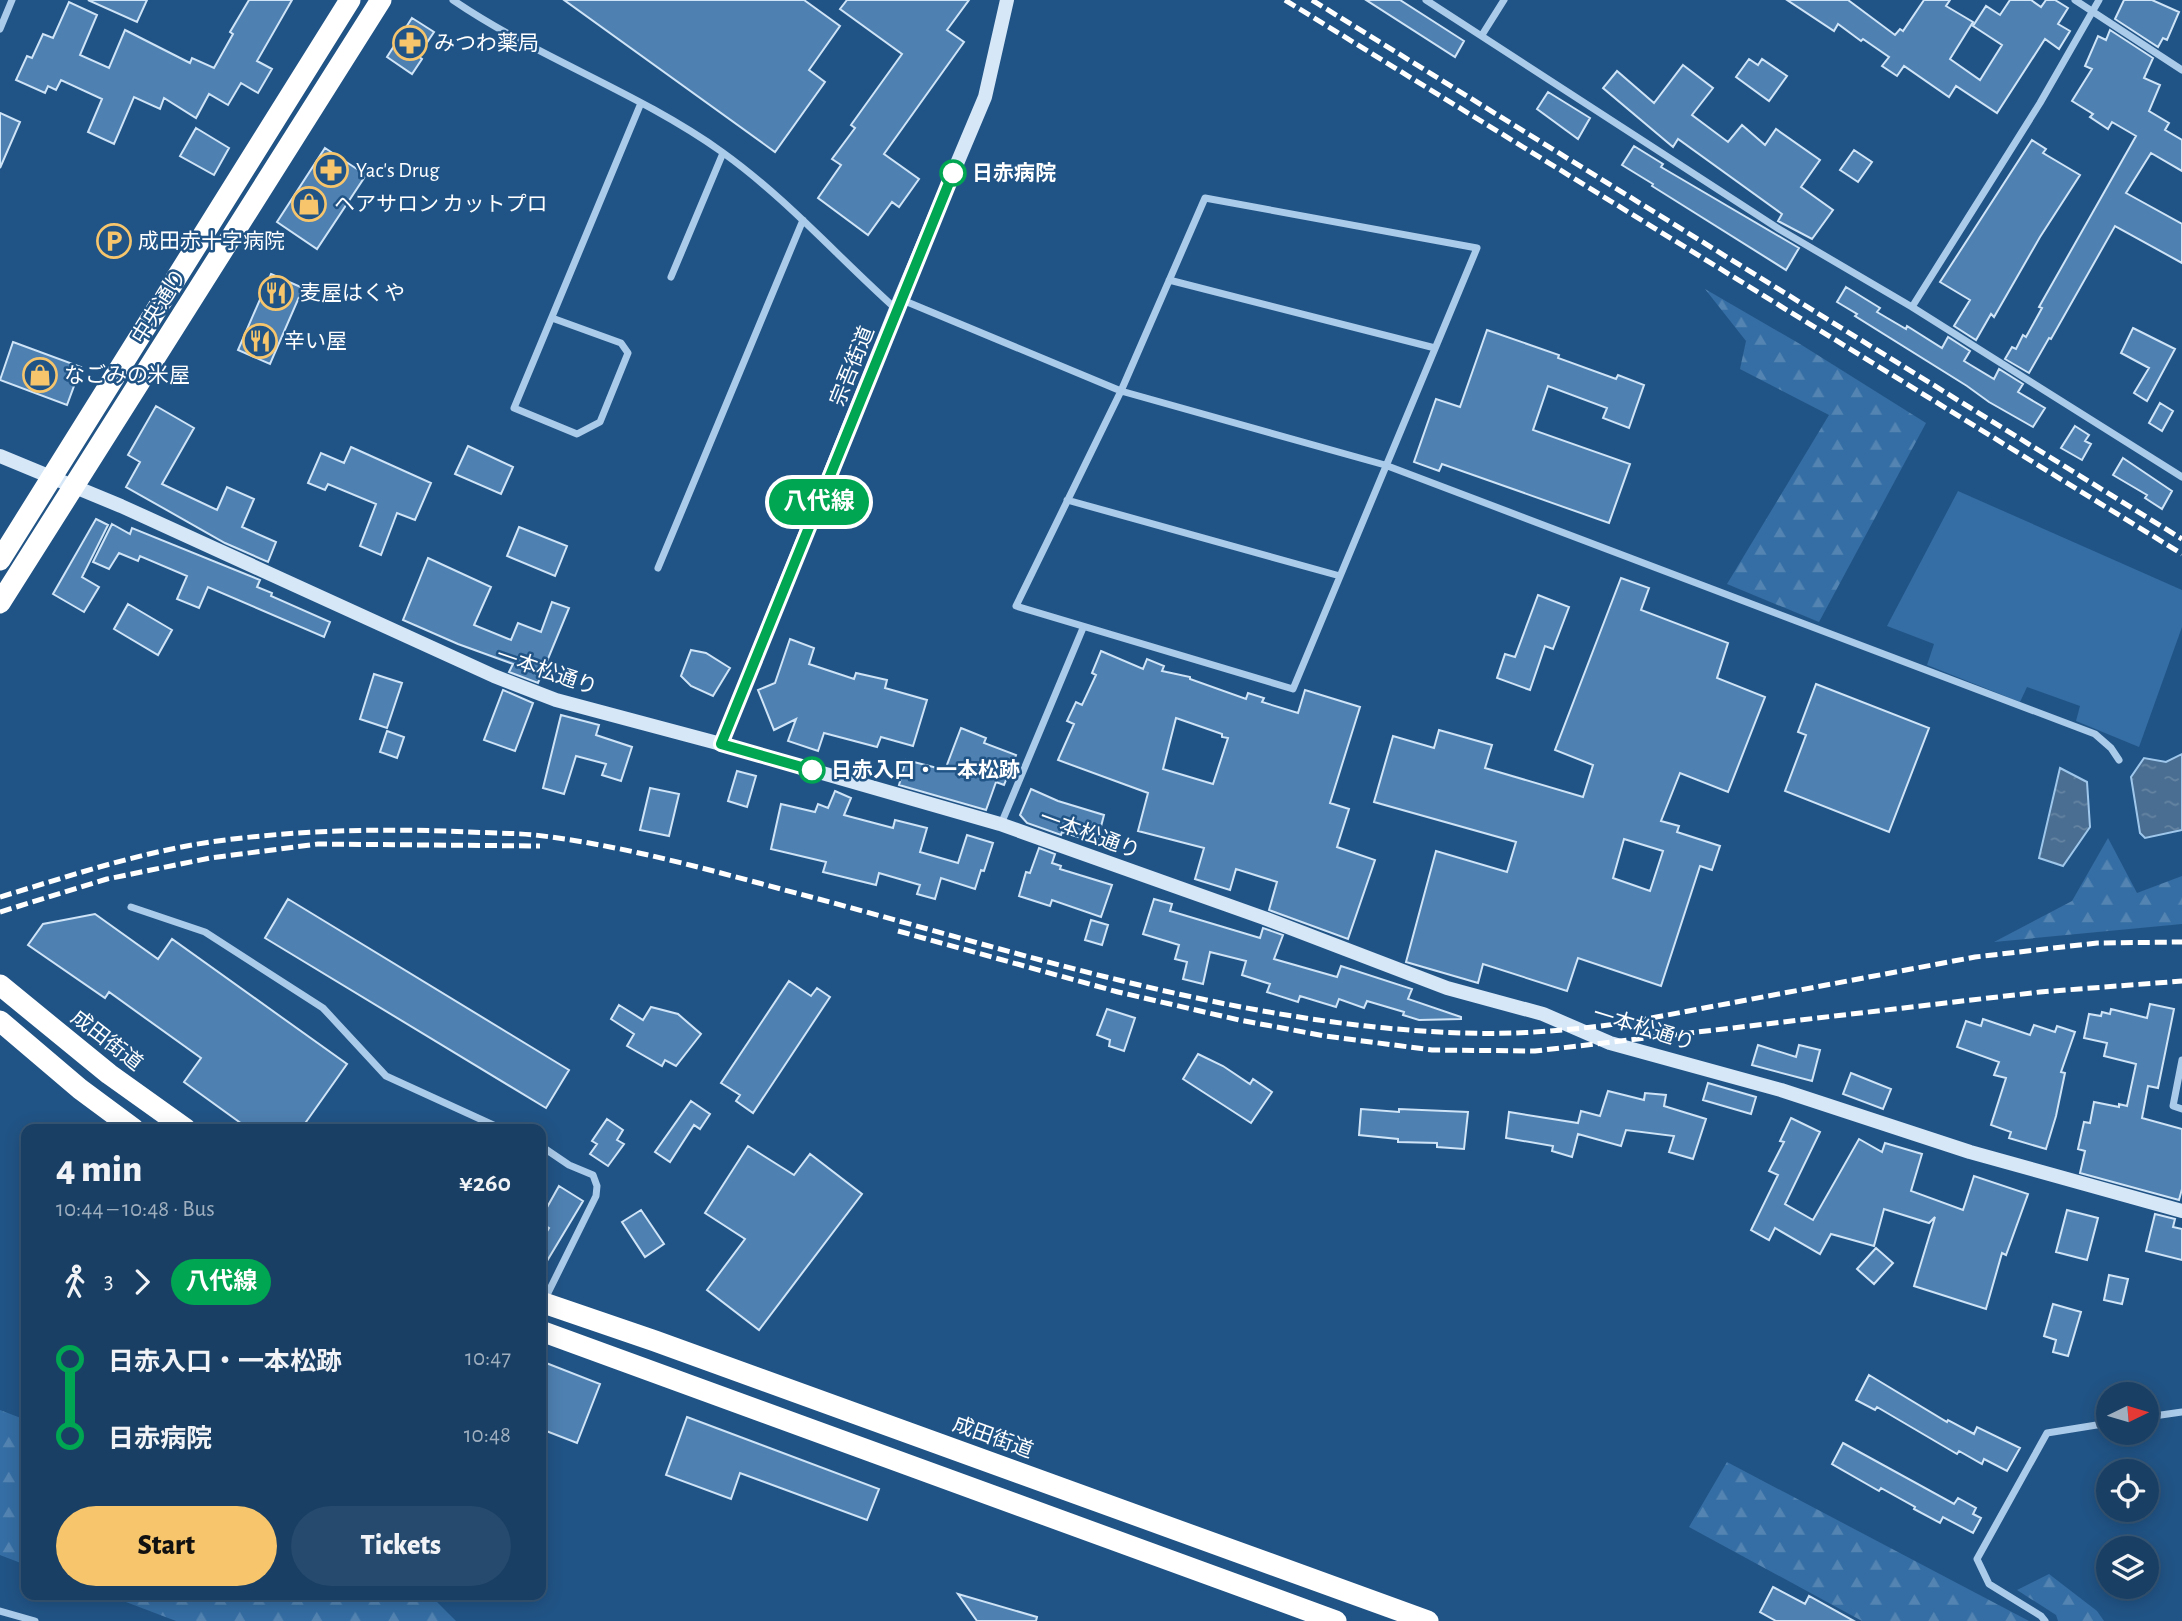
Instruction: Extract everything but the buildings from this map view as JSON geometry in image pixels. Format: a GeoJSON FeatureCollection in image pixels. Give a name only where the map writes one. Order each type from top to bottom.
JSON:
{"type":"FeatureCollection","features":[{"type":"Feature","properties":{"kind":"highway","name":"中央通り"},"geometry":{"type":"LineString","coordinates":[[0,559],[350,0]]}},
{"type":"Feature","properties":{"kind":"highway","name":"中央通り"},"geometry":{"type":"LineString","coordinates":[[0,603],[381,0]]}},
{"type":"Feature","properties":{"kind":"highway","name":"成田街道"},"geometry":{"type":"LineString","coordinates":[[0,985],[108,1074],[179,1124]]}},
{"type":"Feature","properties":{"kind":"highway"},"geometry":{"type":"LineString","coordinates":[[0,1021],[80,1089],[127,1124]]}},
{"type":"Feature","properties":{"kind":"highway","name":"成田街道"},"geometry":{"type":"LineString","coordinates":[[546,1305],[655,1341],[1428,1621]]}},
{"type":"Feature","properties":{"kind":"highway"},"geometry":{"type":"LineString","coordinates":[[546,1333],[1336,1621]]}},
{"type":"Feature","properties":{"kind":"street"},"geometry":{"type":"LineString","coordinates":[[0,30],[12,0]]}},
{"type":"Feature","properties":{"kind":"street"},"geometry":{"type":"LineString","coordinates":[[453,0],[480,19],[641,103],[723,153],[803,220],[857,275],[898,304],[1121,391],[1385,465],[2095,734],[2111,748],[2119,760]]}},
{"type":"Feature","properties":{"kind":"street","name":"宗吾街道"},"geometry":{"type":"LineString","coordinates":[[721,744],[898,304],[985,97],[1007,0]]}},
{"type":"Feature","properties":{"kind":"street"},"geometry":{"type":"LineString","coordinates":[[1426,0],[1779,229],[1912,307],[2182,477]]}},
{"type":"Feature","properties":{"kind":"street"},"geometry":{"type":"LineString","coordinates":[[1482,34],[1504,0]]}},
{"type":"Feature","properties":{"kind":"street"},"geometry":{"type":"LineString","coordinates":[[2075,0],[2182,70]]}},
{"type":"Feature","properties":{"kind":"street"},"geometry":{"type":"LineString","coordinates":[[1912,307],[2040,103],[2099,0]]}},
{"type":"Feature","properties":{"kind":"street"},"geometry":{"type":"LineString","coordinates":[[552,318],[621,343],[628,353],[600,422],[577,434],[514,408],[641,103]]}},
{"type":"Feature","properties":{"kind":"street"},"geometry":{"type":"LineString","coordinates":[[671,277],[723,153]]}},
{"type":"Feature","properties":{"kind":"street"},"geometry":{"type":"LineString","coordinates":[[1205,198],[1477,248],[1293,688],[1016,606],[1121,391],[1169,280],[1205,198]]}},
{"type":"Feature","properties":{"kind":"street"},"geometry":{"type":"LineString","coordinates":[[657,568],[803,220]]}},
{"type":"Feature","properties":{"kind":"street"},"geometry":{"type":"LineString","coordinates":[[1169,280],[1435,348]]}},
{"type":"Feature","properties":{"kind":"street","name":"一本松通り"},"geometry":{"type":"LineString","coordinates":[[0,456],[74,486],[494,676],[556,700],[1000,824],[1264,918],[1447,988],[1543,1014],[1610,1043],[1781,1090],[1970,1152],[2182,1211]]}},
{"type":"Feature","properties":{"kind":"street"},"geometry":{"type":"LineString","coordinates":[[1067,500],[1340,576]]}},
{"type":"Feature","properties":{"kind":"street"},"geometry":{"type":"LineString","coordinates":[[1000,824],[1083,628]]}},
{"type":"Feature","properties":{"kind":"street"},"geometry":{"type":"LineString","coordinates":[[131,907],[205,932],[323,1008],[386,1076],[491,1124]]}},
{"type":"Feature","properties":{"kind":"street"},"geometry":{"type":"LineString","coordinates":[[2182,1060],[2173,1107],[2182,1109]]}},
{"type":"Feature","properties":{"kind":"street"},"geometry":{"type":"LineString","coordinates":[[546,1149],[569,1165],[593,1175],[597,1186],[596,1196],[546,1296]]}},
{"type":"Feature","properties":{"kind":"street"},"geometry":{"type":"LineString","coordinates":[[2160,1415],[2182,1412]]}},
{"type":"Feature","properties":{"kind":"street"},"geometry":{"type":"LineString","coordinates":[[2045,1621],[1989,1584],[1977,1559],[2047,1433],[2096,1425]]}},
{"type":"Feature","properties":{"kind":"street"},"geometry":{"type":"LineString","coordinates":[[0,1611],[35,1621]]}},
{"type":"Feature","properties":{"kind":"green space"},"geometry":{"type":"Polygon","coordinates":[[[1705,289],[1800,344],[1926,423],[1819,622],[1727,584],[1829,415],[1740,369],[1746,341],[1705,289]]]}},
{"type":"Feature","properties":{"kind":"green space"},"geometry":{"type":"Polygon","coordinates":[[[1958,491],[2182,590],[2182,627],[2139,747],[2076,721],[2080,706],[2027,687],[2020,702],[1927,665],[1934,644],[1887,626],[1958,491]]]}},
{"type":"Feature","properties":{"kind":"green space"},"geometry":{"type":"Polygon","coordinates":[[[2108,838],[2137,893],[2182,876],[2182,924],[1994,942],[2072,901],[2108,838]]]}},
{"type":"Feature","properties":{"kind":"green space"},"geometry":{"type":"Polygon","coordinates":[[[0,1410],[21,1418],[21,1563],[0,1555],[0,1410]]]}},
{"type":"Feature","properties":{"kind":"green space"},"geometry":{"type":"Polygon","coordinates":[[[1727,1462],[2029,1621],[1862,1621],[1689,1527],[1727,1462]]]}},
{"type":"Feature","properties":{"kind":"green space"},"geometry":{"type":"Polygon","coordinates":[[[2049,1574],[2097,1611],[2104,1621],[2058,1621],[2056,1615],[2017,1590],[2049,1574]]]}},
{"type":"Feature","properties":{"kind":"green space"},"geometry":{"type":"Polygon","coordinates":[[[121,1600],[435,1600],[456,1621],[176,1621],[121,1600]]]}},
{"type":"Feature","properties":{"kind":"water"},"geometry":{"type":"Polygon","coordinates":[[[2182,754],[2182,830],[2145,838],[2140,833],[2131,777],[2144,758],[2166,762],[2182,754]]]}},
{"type":"Feature","properties":{"kind":"water"},"geometry":{"type":"Polygon","coordinates":[[[2060,768],[2087,782],[2090,827],[2063,866],[2039,858],[2060,768]]]}},
{"type":"Feature","properties":{"kind":"railway"},"geometry":{"type":"LineString","coordinates":[[1285,0],[2182,554]]}},
{"type":"Feature","properties":{"kind":"railway"},"geometry":{"type":"LineString","coordinates":[[1312,0],[2182,539]]}},
{"type":"Feature","properties":{"kind":"railway"},"geometry":{"type":"LineString","coordinates":[[0,897],[130,859],[242,838],[371,830],[535,835],[674,861],[1053,963],[1216,1002],[1298,1017],[1463,1033],[1547,1031],[1630,1022],[1975,957],[2097,943],[2182,942]]}},
{"type":"Feature","properties":{"kind":"railway"},"geometry":{"type":"LineString","coordinates":[[0,912],[107,879],[210,858],[318,844],[540,846]]}},
{"type":"Feature","properties":{"kind":"railway"},"geometry":{"type":"LineString","coordinates":[[898,931],[1118,992],[1239,1020],[1325,1036],[1432,1050],[1535,1051],[2040,992],[2182,981]]}},
{"type":"Feature","properties":{"kind":"bus line","name":"八代線"},"geometry":{"type":"LineString","coordinates":[[812,770],[721,744],[953,173]]}},
{"type":"Feature","properties":{"kind":"place","name":"みつわ薬局"},"geometry":{"type":"Point","coordinates":[410,43]}},
{"type":"Feature","properties":{"kind":"place","name":"Yac's Drug"},"geometry":{"type":"Point","coordinates":[331,170]}},
{"type":"Feature","properties":{"kind":"place","name":"日赤病院"},"geometry":{"type":"Point","coordinates":[953,173]}},
{"type":"Feature","properties":{"kind":"place","name":"ヘアサロン カットプロ"},"geometry":{"type":"Point","coordinates":[309,204]}},
{"type":"Feature","properties":{"kind":"place","name":"成田赤十字病院"},"geometry":{"type":"Point","coordinates":[114,241]}},
{"type":"Feature","properties":{"kind":"place","name":"麦屋はくや"},"geometry":{"type":"Point","coordinates":[276,293]}},
{"type":"Feature","properties":{"kind":"place","name":"辛い屋"},"geometry":{"type":"Point","coordinates":[260,341]}},
{"type":"Feature","properties":{"kind":"place","name":"なごみの米屋"},"geometry":{"type":"Point","coordinates":[40,375]}},
{"type":"Feature","properties":{"kind":"place","name":"日赤入口・一本松跡"},"geometry":{"type":"Point","coordinates":[812,770]}}]}
